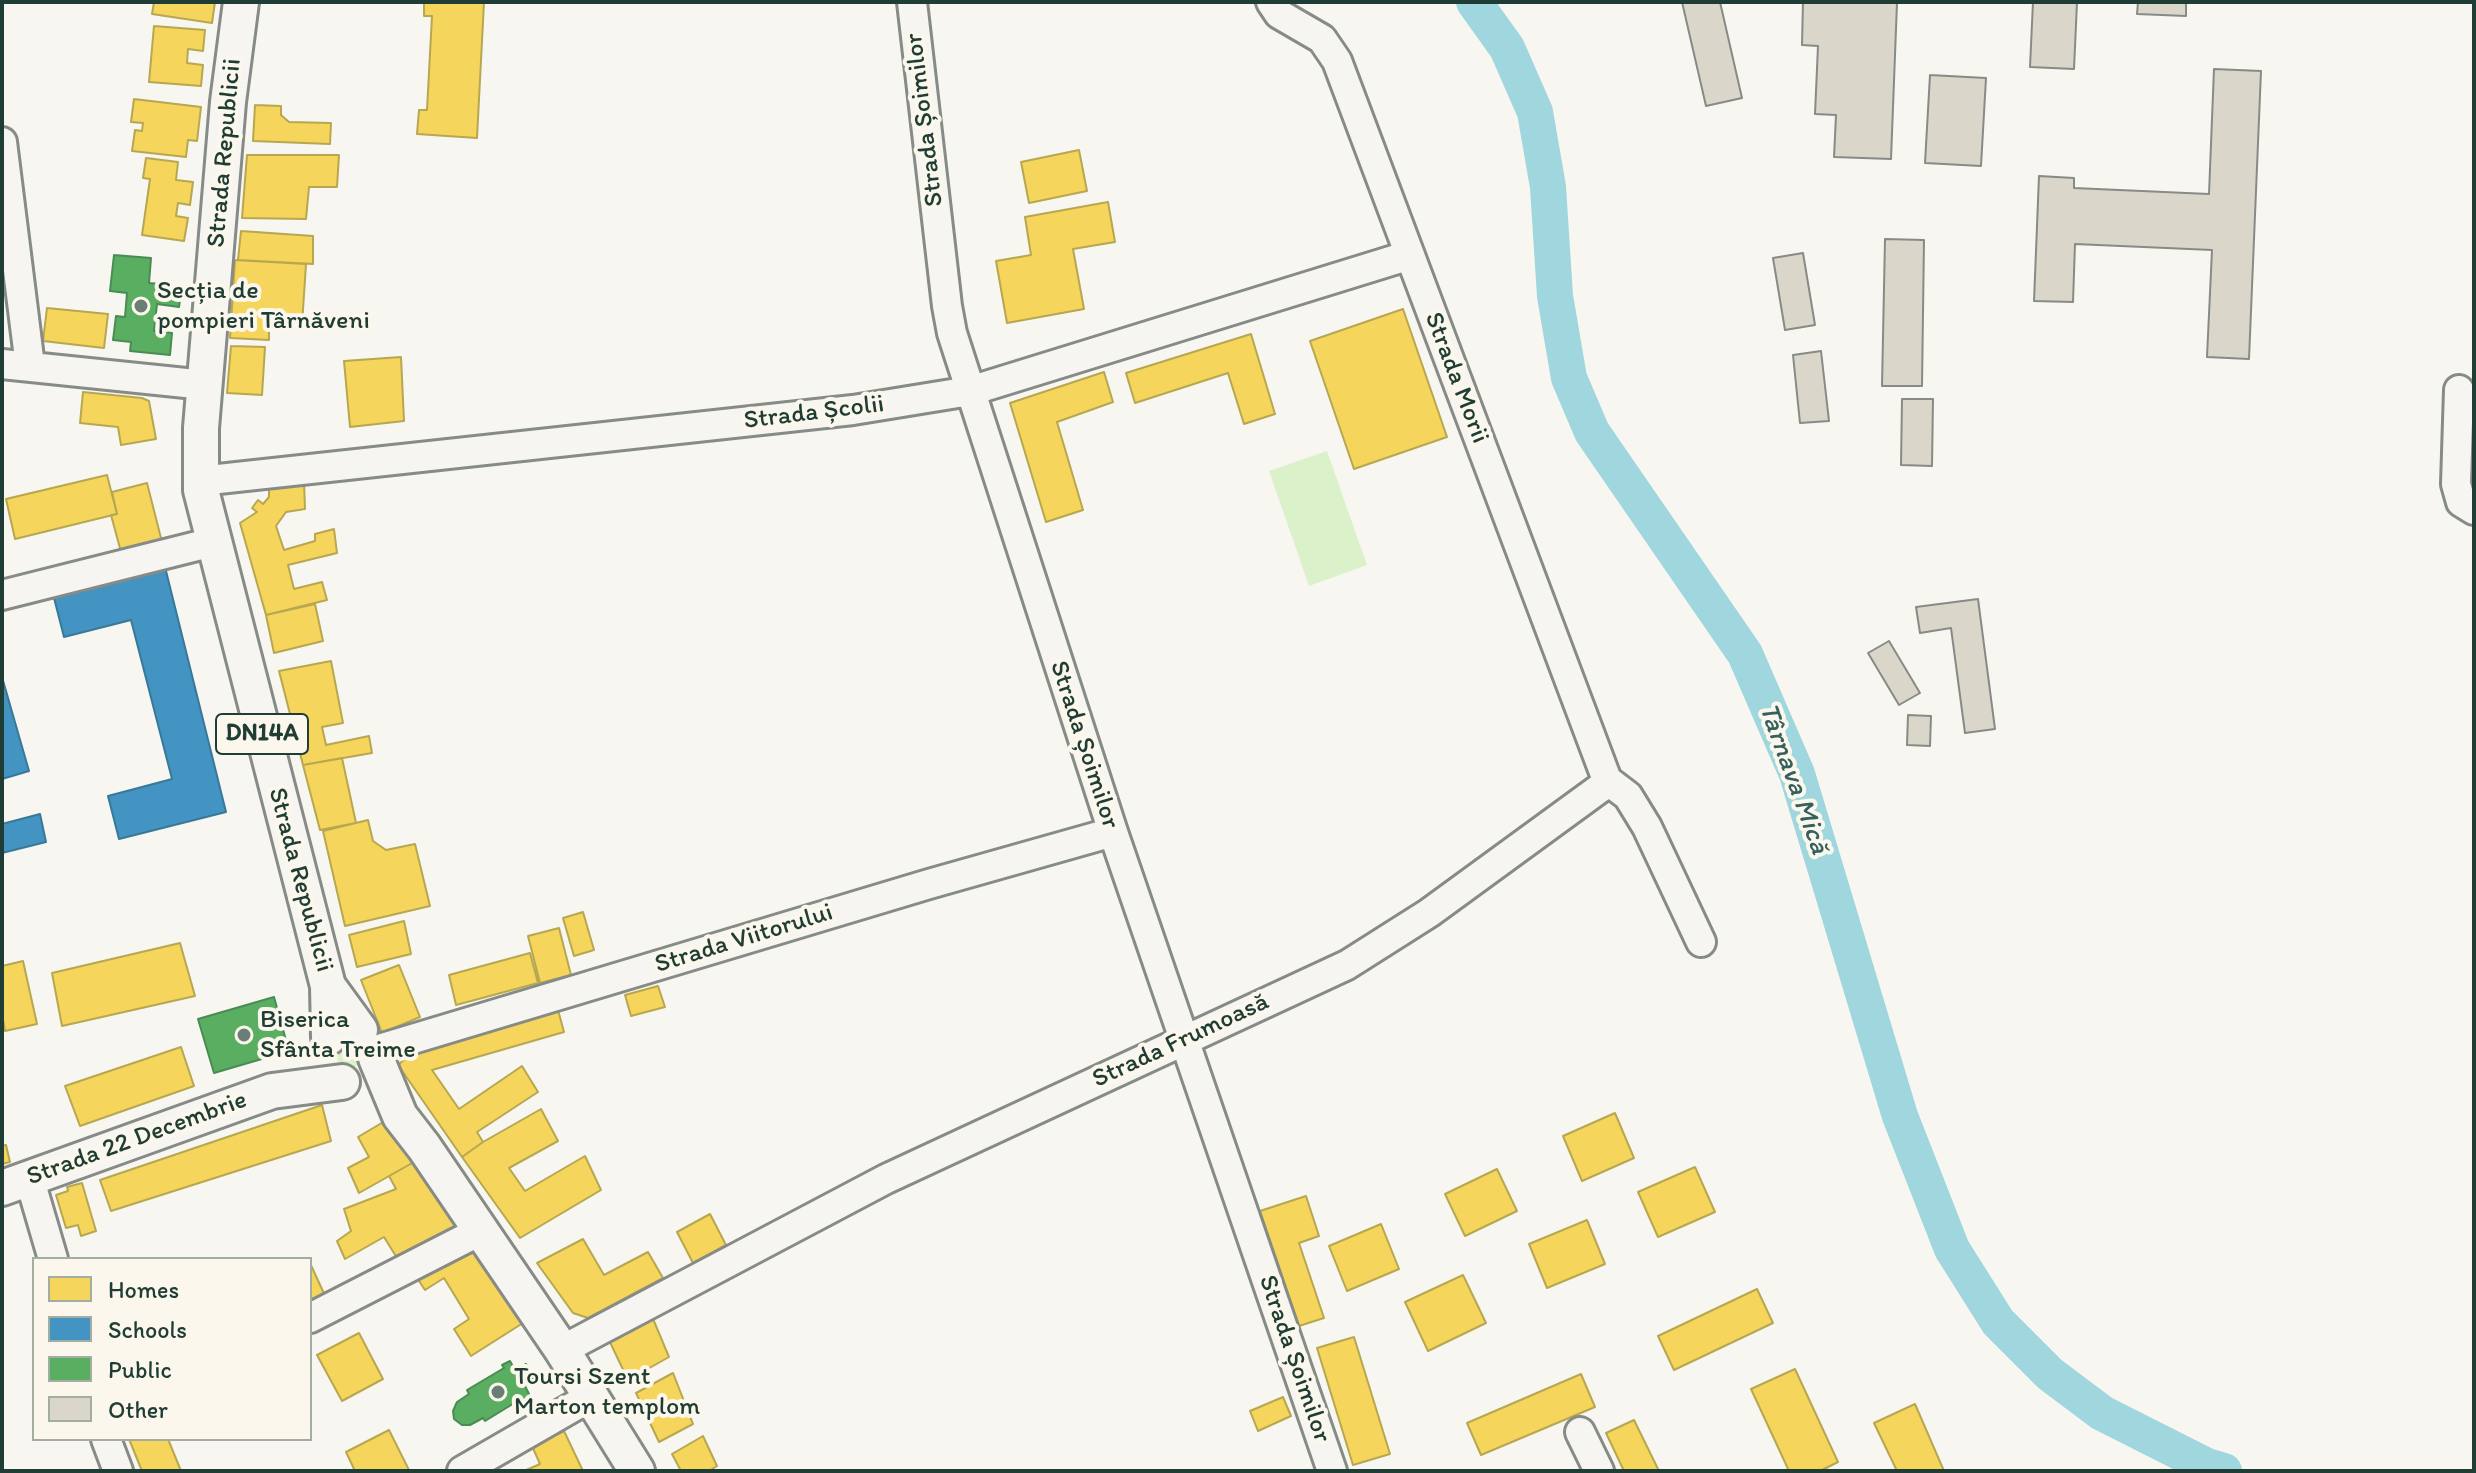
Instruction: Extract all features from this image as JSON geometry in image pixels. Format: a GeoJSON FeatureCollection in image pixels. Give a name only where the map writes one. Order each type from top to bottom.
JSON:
{"type":"FeatureCollection","features":[{"type":"Feature","properties":{"kind":"main road","name":"Strada Republicii"},"geometry":{"type":"LineString","coordinates":[[241,2],[228,102],[200,481],[328,986],[352,1046],[562,1350],[637,1471]]}},
{"type":"Feature","properties":{"kind":"main road"},"geometry":{"type":"LineString","coordinates":[[347,1082],[368,1075],[352,1046]]}},
{"type":"Feature","properties":{"kind":"main road","name":"Strada 22 Decembrie"},"geometry":{"type":"LineString","coordinates":[[272,1091],[309,1065],[352,1046]]}},
{"type":"Feature","properties":{"kind":"main road","name":"Strada Republicii"},"geometry":{"type":"LineString","coordinates":[[347,1082],[400,1116]]}},
{"type":"Feature","properties":{"kind":"main road","name":"Strada 22 Decembrie"},"geometry":{"type":"LineString","coordinates":[[15,1182],[272,1091],[347,1082]]}},
{"type":"Feature","properties":{"kind":"street","name":"Strada Șoimilor"},"geometry":{"type":"LineString","coordinates":[[912,2],[947,306],[970,391],[1113,832],[1328,1469]]}},
{"type":"Feature","properties":{"kind":"street","name":"Strada Morii"},"geometry":{"type":"LineString","coordinates":[[1271,2],[1279,14],[1322,39],[1337,61],[1607,780]]}},
{"type":"Feature","properties":{"kind":"street"},"geometry":{"type":"LineString","coordinates":[[2,142],[16,365],[205,385]]}},
{"type":"Feature","properties":{"kind":"street","name":"Strada Școlii"},"geometry":{"type":"LineString","coordinates":[[200,481],[853,410],[970,391],[1410,255]]}},
{"type":"Feature","properties":{"kind":"street"},"geometry":{"type":"LineString","coordinates":[[2459,390],[2456,484],[2461,502],[2474,510]]}},
{"type":"Feature","properties":{"kind":"street"},"geometry":{"type":"LineString","coordinates":[[2,595],[213,542]]}},
{"type":"Feature","properties":{"kind":"street"},"geometry":{"type":"LineString","coordinates":[[1607,780],[1628,796],[1647,827],[1701,942]]}},
{"type":"Feature","properties":{"kind":"street","name":"Strada Frumoasă"},"geometry":{"type":"LineString","coordinates":[[562,1350],[886,1179],[1347,965],[1392,938],[1591,795],[1607,780]]}},
{"type":"Feature","properties":{"kind":"street","name":"Strada Viitorului"},"geometry":{"type":"LineString","coordinates":[[352,1046],[1113,832]]}},
{"type":"Feature","properties":{"kind":"street"},"geometry":{"type":"LineString","coordinates":[[15,1182],[52,1257]]}},
{"type":"Feature","properties":{"kind":"street"},"geometry":{"type":"LineString","coordinates":[[312,1317],[480,1231]]}},
{"type":"Feature","properties":{"kind":"street"},"geometry":{"type":"LineString","coordinates":[[462,1471],[592,1396]]}},
{"type":"Feature","properties":{"kind":"street"},"geometry":{"type":"LineString","coordinates":[[1580,1432],[1599,1471]]}},
{"type":"Feature","properties":{"kind":"street"},"geometry":{"type":"LineString","coordinates":[[107,1441],[118,1471]]}},
{"type":"Feature","properties":{"kind":"green space"},"geometry":{"type":"Polygon","coordinates":[[[1327,451],[1367,565],[1309,586],[1269,471],[1327,451]]]}},
{"type":"Feature","properties":{"kind":"green space"},"geometry":{"type":"Polygon","coordinates":[[[349,1044],[358,1047],[361,1056],[358,1065],[349,1068],[340,1065],[337,1056],[340,1047],[349,1044]]]}},
{"type":"Feature","properties":{"kind":"building: Homes"},"geometry":{"type":"Polygon","coordinates":[[[154,2],[215,2],[212,23],[152,14],[154,2]]]}},
{"type":"Feature","properties":{"kind":"building: Homes"},"geometry":{"type":"Polygon","coordinates":[[[424,2],[484,2],[477,138],[417,134],[419,110],[427,110],[432,16],[424,16],[424,2]]]}},
{"type":"Feature","properties":{"kind":"building: Homes"},"geometry":{"type":"Polygon","coordinates":[[[154,26],[205,30],[203,51],[188,49],[187,63],[203,65],[201,86],[149,82],[154,26]]]}},
{"type":"Feature","properties":{"kind":"building: Homes"},"geometry":{"type":"Polygon","coordinates":[[[134,99],[201,107],[197,141],[188,140],[186,157],[132,151],[135,130],[142,131],[143,123],[131,122],[134,99]]]}},
{"type":"Feature","properties":{"kind":"building: Homes"},"geometry":{"type":"Polygon","coordinates":[[[255,105],[281,106],[281,115],[289,122],[331,123],[330,144],[253,141],[255,105]]]}},
{"type":"Feature","properties":{"kind":"building: Homes"},"geometry":{"type":"Polygon","coordinates":[[[1079,150],[1087,191],[1029,203],[1021,162],[1079,150]]]}},
{"type":"Feature","properties":{"kind":"building: Homes"},"geometry":{"type":"Polygon","coordinates":[[[247,155],[339,155],[337,187],[309,187],[306,219],[242,218],[247,155]]]}},
{"type":"Feature","properties":{"kind":"building: Homes"},"geometry":{"type":"Polygon","coordinates":[[[146,158],[178,162],[176,180],[193,182],[190,205],[178,203],[176,216],[188,218],[184,241],[142,235],[150,179],[143,178],[146,158]]]}},
{"type":"Feature","properties":{"kind":"building: Homes"},"geometry":{"type":"Polygon","coordinates":[[[1108,202],[1115,242],[1073,249],[1084,309],[1007,323],[996,261],[1031,255],[1025,217],[1108,202]]]}},
{"type":"Feature","properties":{"kind":"building: Homes"},"geometry":{"type":"Polygon","coordinates":[[[241,231],[313,236],[313,264],[238,260],[241,231]]]}},
{"type":"Feature","properties":{"kind":"building: Homes"},"geometry":{"type":"Polygon","coordinates":[[[235,260],[306,264],[302,325],[269,323],[269,340],[230,338],[235,260]]]}},
{"type":"Feature","properties":{"kind":"building: Homes"},"geometry":{"type":"Polygon","coordinates":[[[47,308],[108,314],[104,348],[43,341],[47,308]]]}},
{"type":"Feature","properties":{"kind":"building: Homes"},"geometry":{"type":"Polygon","coordinates":[[[1403,309],[1447,437],[1354,469],[1310,341],[1403,309]]]}},
{"type":"Feature","properties":{"kind":"building: Homes"},"geometry":{"type":"Polygon","coordinates":[[[1251,334],[1275,414],[1244,424],[1228,373],[1135,403],[1126,373],[1251,334]]]}},
{"type":"Feature","properties":{"kind":"building: Homes"},"geometry":{"type":"Polygon","coordinates":[[[231,346],[265,347],[262,395],[227,393],[231,346]]]}},
{"type":"Feature","properties":{"kind":"building: Homes"},"geometry":{"type":"Polygon","coordinates":[[[401,357],[404,421],[350,427],[344,361],[401,357]]]}},
{"type":"Feature","properties":{"kind":"building: Homes"},"geometry":{"type":"Polygon","coordinates":[[[1104,372],[1113,402],[1057,422],[1083,510],[1046,522],[1010,403],[1104,372]]]}},
{"type":"Feature","properties":{"kind":"building: Homes"},"geometry":{"type":"Polygon","coordinates":[[[83,392],[149,401],[156,439],[121,445],[118,427],[80,423],[83,392]]]}},
{"type":"Feature","properties":{"kind":"building: Homes"},"geometry":{"type":"Polygon","coordinates":[[[107,475],[117,514],[15,539],[6,499],[107,475]]]}},
{"type":"Feature","properties":{"kind":"building: Homes"},"geometry":{"type":"Polygon","coordinates":[[[304,481],[305,509],[286,512],[276,526],[284,550],[315,541],[315,534],[334,529],[337,553],[288,565],[294,589],[322,582],[327,600],[266,615],[240,523],[257,512],[252,508],[258,500],[263,504],[269,497],[269,485],[304,481]]]}},
{"type":"Feature","properties":{"kind":"building: Homes"},"geometry":{"type":"Polygon","coordinates":[[[147,483],[162,542],[121,552],[111,515],[117,514],[112,492],[147,483]]]}},
{"type":"Feature","properties":{"kind":"building: Homes"},"geometry":{"type":"Polygon","coordinates":[[[315,604],[323,641],[274,653],[266,615],[315,604]]]}},
{"type":"Feature","properties":{"kind":"building: Homes"},"geometry":{"type":"Polygon","coordinates":[[[331,661],[343,723],[322,727],[326,745],[369,736],[372,753],[303,765],[279,671],[331,661]]]}},
{"type":"Feature","properties":{"kind":"building: Homes"},"geometry":{"type":"Polygon","coordinates":[[[342,758],[356,823],[320,830],[303,765],[342,758]]]}},
{"type":"Feature","properties":{"kind":"building: Homes"},"geometry":{"type":"Polygon","coordinates":[[[368,820],[373,841],[386,850],[415,844],[430,906],[345,926],[323,831],[368,820]]]}},
{"type":"Feature","properties":{"kind":"building: Homes"},"geometry":{"type":"Polygon","coordinates":[[[583,912],[594,950],[574,956],[563,918],[583,912]]]}},
{"type":"Feature","properties":{"kind":"building: Homes"},"geometry":{"type":"Polygon","coordinates":[[[404,921],[411,954],[357,967],[349,935],[404,921]]]}},
{"type":"Feature","properties":{"kind":"building: Homes"},"geometry":{"type":"Polygon","coordinates":[[[559,928],[571,975],[540,983],[528,936],[559,928]]]}},
{"type":"Feature","properties":{"kind":"building: Homes"},"geometry":{"type":"Polygon","coordinates":[[[180,943],[195,996],[62,1026],[52,973],[180,943]]]}},
{"type":"Feature","properties":{"kind":"building: Homes"},"geometry":{"type":"Polygon","coordinates":[[[530,953],[538,983],[456,1005],[449,975],[530,953]]]}},
{"type":"Feature","properties":{"kind":"building: Homes"},"geometry":{"type":"Polygon","coordinates":[[[23,961],[37,1024],[5,1031],[2,966],[23,961]]]}},
{"type":"Feature","properties":{"kind":"building: Homes"},"geometry":{"type":"Polygon","coordinates":[[[399,965],[420,1017],[382,1033],[361,980],[399,965]]]}},
{"type":"Feature","properties":{"kind":"building: Homes"},"geometry":{"type":"Polygon","coordinates":[[[658,986],[665,1007],[631,1016],[625,995],[658,986]]]}},
{"type":"Feature","properties":{"kind":"building: Homes"},"geometry":{"type":"Polygon","coordinates":[[[558,1010],[564,1032],[432,1070],[459,1109],[522,1066],[538,1092],[477,1132],[483,1142],[462,1157],[398,1065],[413,1052],[558,1010]]]}},
{"type":"Feature","properties":{"kind":"building: Homes"},"geometry":{"type":"Polygon","coordinates":[[[181,1047],[194,1086],[80,1126],[65,1086],[181,1047]]]}},
{"type":"Feature","properties":{"kind":"building: Homes"},"geometry":{"type":"Polygon","coordinates":[[[322,1105],[331,1141],[111,1211],[100,1180],[322,1105]]]}},
{"type":"Feature","properties":{"kind":"building: Homes"},"geometry":{"type":"Polygon","coordinates":[[[541,1109],[558,1141],[509,1168],[525,1191],[585,1156],[601,1190],[520,1238],[462,1157],[541,1109]]]}},
{"type":"Feature","properties":{"kind":"building: Homes"},"geometry":{"type":"Polygon","coordinates":[[[1615,1113],[1634,1158],[1582,1181],[1563,1136],[1615,1113]]]}},
{"type":"Feature","properties":{"kind":"building: Homes"},"geometry":{"type":"Polygon","coordinates":[[[385,1121],[414,1162],[359,1193],[348,1168],[369,1157],[358,1137],[385,1121]]]}},
{"type":"Feature","properties":{"kind":"building: Homes"},"geometry":{"type":"Polygon","coordinates":[[[6,1145],[10,1162],[2,1164],[2,1146],[6,1145]]]}},
{"type":"Feature","properties":{"kind":"building: Homes"},"geometry":{"type":"Polygon","coordinates":[[[414,1162],[457,1228],[402,1266],[384,1237],[345,1259],[337,1241],[351,1231],[344,1209],[396,1189],[389,1176],[414,1162]]]}},
{"type":"Feature","properties":{"kind":"building: Homes"},"geometry":{"type":"Polygon","coordinates":[[[1695,1167],[1715,1212],[1658,1237],[1638,1192],[1695,1167]]]}},
{"type":"Feature","properties":{"kind":"building: Homes"},"geometry":{"type":"Polygon","coordinates":[[[1497,1169],[1517,1211],[1465,1236],[1445,1194],[1497,1169]]]}},
{"type":"Feature","properties":{"kind":"building: Homes"},"geometry":{"type":"Polygon","coordinates":[[[82,1183],[96,1231],[81,1236],[78,1225],[66,1228],[56,1195],[68,1191],[67,1187],[82,1183]]]}},
{"type":"Feature","properties":{"kind":"building: Homes"},"geometry":{"type":"Polygon","coordinates":[[[1306,1196],[1319,1236],[1299,1243],[1324,1318],[1299,1326],[1260,1211],[1306,1196]]]}},
{"type":"Feature","properties":{"kind":"building: Homes"},"geometry":{"type":"Polygon","coordinates":[[[710,1214],[726,1245],[693,1263],[677,1232],[710,1214]]]}},
{"type":"Feature","properties":{"kind":"building: Homes"},"geometry":{"type":"Polygon","coordinates":[[[1587,1220],[1605,1264],[1547,1288],[1529,1244],[1587,1220]]]}},
{"type":"Feature","properties":{"kind":"building: Homes"},"geometry":{"type":"Polygon","coordinates":[[[1381,1224],[1399,1269],[1347,1291],[1329,1246],[1381,1224]]]}},
{"type":"Feature","properties":{"kind":"building: Homes"},"geometry":{"type":"Polygon","coordinates":[[[583,1239],[604,1275],[648,1252],[663,1278],[588,1318],[573,1313],[537,1263],[583,1239]]]}},
{"type":"Feature","properties":{"kind":"building: Homes"},"geometry":{"type":"Polygon","coordinates":[[[473,1243],[523,1323],[471,1356],[454,1329],[469,1319],[444,1278],[425,1290],[417,1278],[473,1243]]]}},
{"type":"Feature","properties":{"kind":"building: Homes"},"geometry":{"type":"Polygon","coordinates":[[[312,1267],[327,1300],[312,1307],[312,1267]]]}},
{"type":"Feature","properties":{"kind":"building: Homes"},"geometry":{"type":"Polygon","coordinates":[[[1463,1275],[1486,1323],[1428,1351],[1405,1302],[1463,1275]]]}},
{"type":"Feature","properties":{"kind":"building: Homes"},"geometry":{"type":"Polygon","coordinates":[[[1757,1289],[1773,1323],[1674,1370],[1658,1336],[1757,1289]]]}},
{"type":"Feature","properties":{"kind":"building: Homes"},"geometry":{"type":"Polygon","coordinates":[[[651,1314],[669,1357],[628,1380],[608,1338],[651,1314]]]}},
{"type":"Feature","properties":{"kind":"building: Homes"},"geometry":{"type":"Polygon","coordinates":[[[359,1333],[383,1379],[342,1401],[317,1355],[359,1333]]]}},
{"type":"Feature","properties":{"kind":"building: Homes"},"geometry":{"type":"Polygon","coordinates":[[[1354,1337],[1390,1454],[1353,1465],[1317,1348],[1354,1337]]]}},
{"type":"Feature","properties":{"kind":"building: Homes"},"geometry":{"type":"Polygon","coordinates":[[[1795,1369],[1838,1462],[1820,1471],[1789,1471],[1751,1389],[1795,1369]]]}},
{"type":"Feature","properties":{"kind":"building: Homes"},"geometry":{"type":"Polygon","coordinates":[[[673,1373],[693,1424],[659,1442],[636,1393],[673,1373]]]}},
{"type":"Feature","properties":{"kind":"building: Homes"},"geometry":{"type":"Polygon","coordinates":[[[1581,1374],[1595,1407],[1481,1455],[1467,1423],[1581,1374]]]}},
{"type":"Feature","properties":{"kind":"building: Homes"},"geometry":{"type":"Polygon","coordinates":[[[1283,1397],[1291,1416],[1258,1431],[1250,1411],[1283,1397]]]}},
{"type":"Feature","properties":{"kind":"building: Homes"},"geometry":{"type":"Polygon","coordinates":[[[1915,1404],[1944,1471],[1897,1471],[1874,1423],[1915,1404]]]}},
{"type":"Feature","properties":{"kind":"building: Homes"},"geometry":{"type":"Polygon","coordinates":[[[1634,1420],[1659,1471],[1624,1471],[1606,1433],[1634,1420]]]}},
{"type":"Feature","properties":{"kind":"building: Homes"},"geometry":{"type":"Polygon","coordinates":[[[389,1430],[409,1470],[355,1471],[346,1452],[389,1430]]]}},
{"type":"Feature","properties":{"kind":"building: Homes"},"geometry":{"type":"Polygon","coordinates":[[[564,1431],[583,1471],[524,1471],[540,1464],[532,1446],[564,1431]]]}},
{"type":"Feature","properties":{"kind":"building: Homes"},"geometry":{"type":"Polygon","coordinates":[[[703,1436],[717,1466],[709,1471],[681,1471],[672,1454],[703,1436]]]}},
{"type":"Feature","properties":{"kind":"building: Homes"},"geometry":{"type":"Polygon","coordinates":[[[130,1441],[169,1441],[181,1471],[142,1471],[130,1441]]]}},
{"type":"Feature","properties":{"kind":"building: Schools"},"geometry":{"type":"Polygon","coordinates":[[[165,567],[226,812],[119,839],[108,796],[172,779],[131,620],[64,637],[53,594],[165,567]]]}},
{"type":"Feature","properties":{"kind":"building: Schools"},"geometry":{"type":"Polygon","coordinates":[[[2,677],[29,771],[2,779],[2,677]]]}},
{"type":"Feature","properties":{"kind":"building: Schools"},"geometry":{"type":"Polygon","coordinates":[[[40,814],[46,842],[2,853],[2,824],[40,814]]]}},
{"type":"Feature","properties":{"kind":"building: Public","name":"Secția de pompieri Târnăveni"},"geometry":{"type":"Polygon","coordinates":[[[114,255],[151,258],[149,283],[182,286],[179,307],[157,304],[154,331],[172,333],[170,355],[130,351],[131,342],[113,340],[116,316],[125,317],[127,293],[110,291],[114,255]]]}},
{"type":"Feature","properties":{"kind":"building: Public","name":"Biserica Sfânta Treime"},"geometry":{"type":"Polygon","coordinates":[[[274,997],[289,1051],[214,1073],[198,1019],[274,997]]]}},
{"type":"Feature","properties":{"kind":"building: Public","name":"Toursi Szent Marton templom"},"geometry":{"type":"Polygon","coordinates":[[[510,1361],[515,1370],[526,1364],[535,1379],[525,1386],[531,1398],[523,1402],[521,1399],[485,1421],[483,1418],[470,1425],[462,1425],[454,1419],[457,1402],[469,1394],[467,1390],[504,1368],[502,1365],[510,1361]]]}},
{"type":"Feature","properties":{"kind":"building: Other"},"geometry":{"type":"Polygon","coordinates":[[[1682,2],[1720,2],[1742,98],[1706,106],[1682,2]]]}},
{"type":"Feature","properties":{"kind":"building: Other"},"geometry":{"type":"Polygon","coordinates":[[[1803,2],[1897,3],[1891,159],[1834,157],[1836,115],[1815,114],[1818,46],[1802,45],[1803,2]]]}},
{"type":"Feature","properties":{"kind":"building: Other"},"geometry":{"type":"Polygon","coordinates":[[[2033,2],[2077,2],[2074,69],[2030,67],[2033,2]]]}},
{"type":"Feature","properties":{"kind":"building: Other"},"geometry":{"type":"Polygon","coordinates":[[[2138,2],[2186,2],[2186,16],[2137,14],[2138,2]]]}},
{"type":"Feature","properties":{"kind":"building: Other"},"geometry":{"type":"Polygon","coordinates":[[[2214,69],[2261,71],[2249,359],[2207,357],[2212,250],[2075,244],[2073,302],[2034,301],[2039,176],[2074,178],[2074,188],[2209,194],[2214,69]]]}},
{"type":"Feature","properties":{"kind":"building: Other"},"geometry":{"type":"Polygon","coordinates":[[[1930,75],[1986,78],[1981,166],[1925,163],[1930,75]]]}},
{"type":"Feature","properties":{"kind":"building: Other"},"geometry":{"type":"Polygon","coordinates":[[[1885,239],[1924,240],[1922,386],[1882,386],[1885,239]]]}},
{"type":"Feature","properties":{"kind":"building: Other"},"geometry":{"type":"Polygon","coordinates":[[[1803,253],[1815,325],[1785,330],[1773,258],[1803,253]]]}},
{"type":"Feature","properties":{"kind":"building: Other"},"geometry":{"type":"Polygon","coordinates":[[[1821,351],[1829,421],[1800,423],[1793,355],[1821,351]]]}},
{"type":"Feature","properties":{"kind":"building: Other"},"geometry":{"type":"Polygon","coordinates":[[[1902,399],[1933,399],[1932,466],[1901,465],[1902,399]]]}},
{"type":"Feature","properties":{"kind":"building: Other"},"geometry":{"type":"Polygon","coordinates":[[[1978,599],[1995,729],[1965,733],[1951,628],[1920,633],[1916,607],[1978,599]]]}},
{"type":"Feature","properties":{"kind":"building: Other"},"geometry":{"type":"Polygon","coordinates":[[[1889,641],[1920,693],[1899,705],[1868,653],[1889,641]]]}},
{"type":"Feature","properties":{"kind":"building: Other"},"geometry":{"type":"Polygon","coordinates":[[[1908,715],[1931,716],[1930,746],[1907,745],[1908,715]]]}},
{"type":"Feature","properties":{"kind":"waterway","name":"Târnava Mică"},"geometry":{"type":"LineString","coordinates":[[1474,2],[1507,48],[1535,112],[1548,187],[1555,296],[1569,378],[1592,432],[1745,654],[1797,774],[1900,1116],[1952,1249],[1998,1322],[2050,1374],[2102,1413],[2207,1466],[2224,1471]]}},
{"type":"Feature","properties":{"kind":"place","name":"Secția de pompieri Târnăveni"},"geometry":{"type":"Point","coordinates":[141,306]}},
{"type":"Feature","properties":{"kind":"place","name":"Biserica Sfânta Treime"},"geometry":{"type":"Point","coordinates":[244,1035]}},
{"type":"Feature","properties":{"kind":"place","name":"Toursi Szent Marton templom"},"geometry":{"type":"Point","coordinates":[498,1392]}}]}
